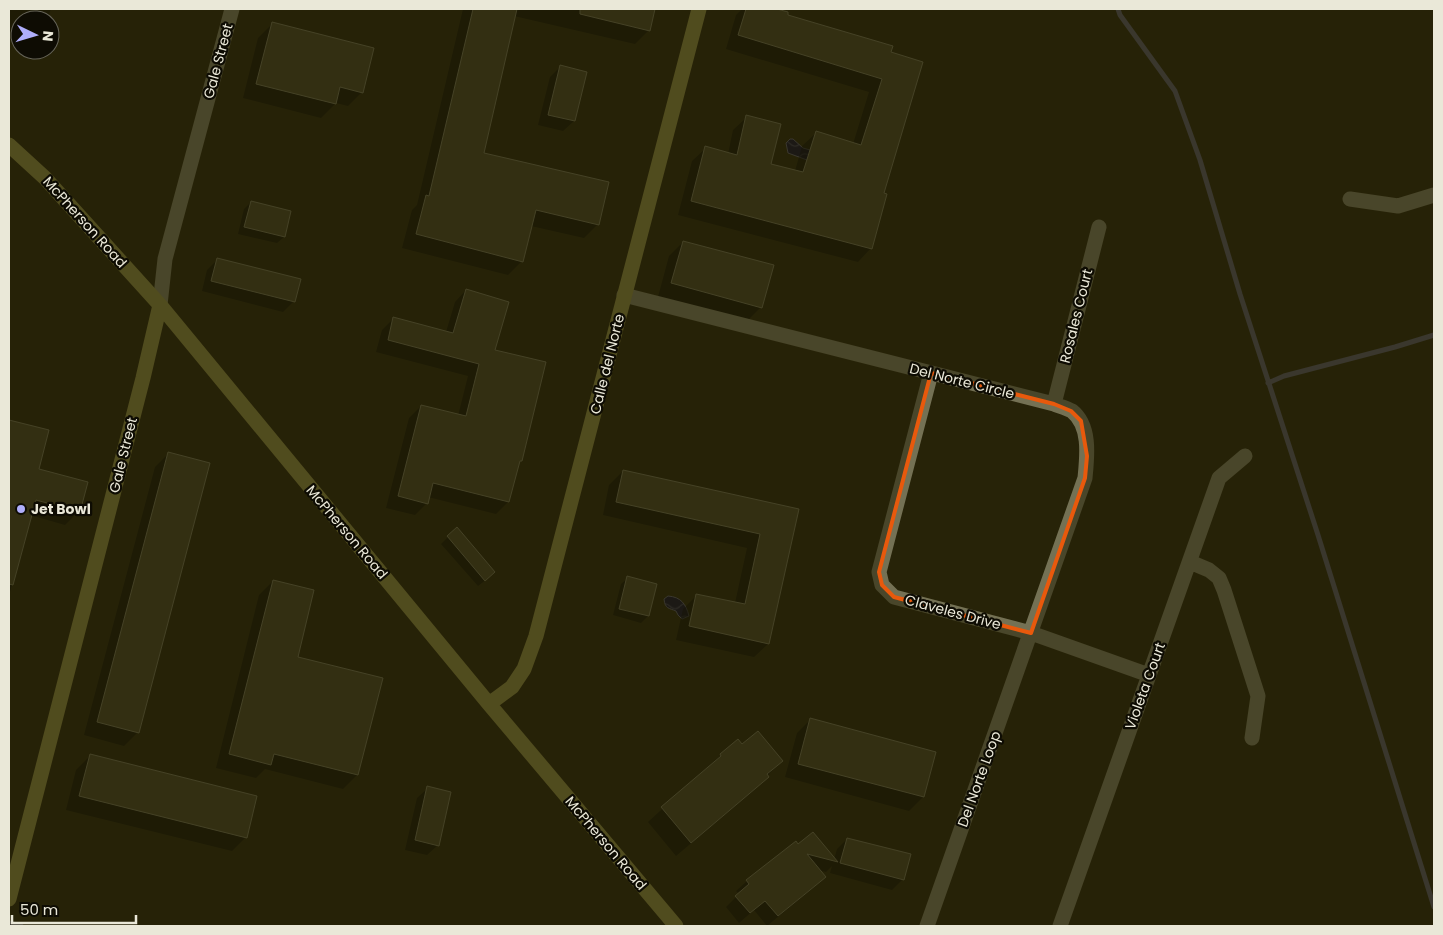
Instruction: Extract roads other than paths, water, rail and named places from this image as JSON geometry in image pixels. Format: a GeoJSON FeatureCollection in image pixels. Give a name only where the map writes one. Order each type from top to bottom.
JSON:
{"type":"FeatureCollection","features":[{"type":"Feature","properties":{"kind":"street","name":"Gale Street"},"geometry":{"type":"LineString","coordinates":[[9,898],[138,397],[160,305],[166,259],[232,9]]}},
{"type":"Feature","properties":{"kind":"street","name":"Calle del Norte"},"geometry":{"type":"LineString","coordinates":[[489,704],[512,687],[524,669],[536,636],[699,9]]}},
{"type":"Feature","properties":{"kind":"street","name":"McPherson Road"},"geometry":{"type":"LineString","coordinates":[[9,145],[45,178],[160,305],[489,704],[676,926]]}},
{"type":"Feature","properties":{"kind":"street"},"geometry":{"type":"LineString","coordinates":[[1350,199],[1398,206],[1434,195]]}},
{"type":"Feature","properties":{"kind":"street","name":"Rosales Court"},"geometry":{"type":"LineString","coordinates":[[1054,404],[1098,227]]}},
{"type":"Feature","properties":{"kind":"street","name":"Del Norte Circle"},"geometry":{"type":"LineString","coordinates":[[624,295],[1054,404],[1071,411],[1081,421],[1085,436],[1087,456],[1085,478],[1031,633]]}},
{"type":"Feature","properties":{"kind":"street","name":"Claveles Drive"},"geometry":{"type":"LineString","coordinates":[[931,373],[879,572],[882,585],[894,597],[1031,633],[1149,675]]}},
{"type":"Feature","properties":{"kind":"street","name":"Violeta Court"},"geometry":{"type":"LineString","coordinates":[[1060,926],[1219,478],[1245,456]]}},
{"type":"Feature","properties":{"kind":"street"},"geometry":{"type":"LineString","coordinates":[[1190,562],[1209,570],[1219,578],[1224,590],[1258,696],[1252,738]]}},
{"type":"Feature","properties":{"kind":"street","name":"Del Norte Loop"},"geometry":{"type":"LineString","coordinates":[[927,926],[1031,633]]}},
{"type":"Feature","properties":{"kind":"water"},"geometry":{"type":"Polygon","coordinates":[[[793,139],[803,148],[810,150],[812,155],[807,160],[788,153],[786,143],[793,139]]]}},
{"type":"Feature","properties":{"kind":"water"},"geometry":{"type":"Polygon","coordinates":[[[668,596],[682,602],[689,616],[682,619],[676,611],[669,609],[664,599],[668,596]]]}},
{"type":"Feature","properties":{"kind":"waterway"},"geometry":{"type":"LineString","coordinates":[[1118,9],[1120,15],[1175,91],[1200,160],[1240,294],[1318,535],[1434,907]]}},
{"type":"Feature","properties":{"kind":"waterway"},"geometry":{"type":"LineString","coordinates":[[1268,383],[1284,376],[1434,335]]}},
{"type":"Feature","properties":{"kind":"waterway"},"geometry":{"type":"LineString","coordinates":[[9,923],[21,926]]}},
{"type":"Feature","properties":{"kind":"place","name":"Jet Bowl"},"geometry":{"type":"Point","coordinates":[21,509]}}]}
